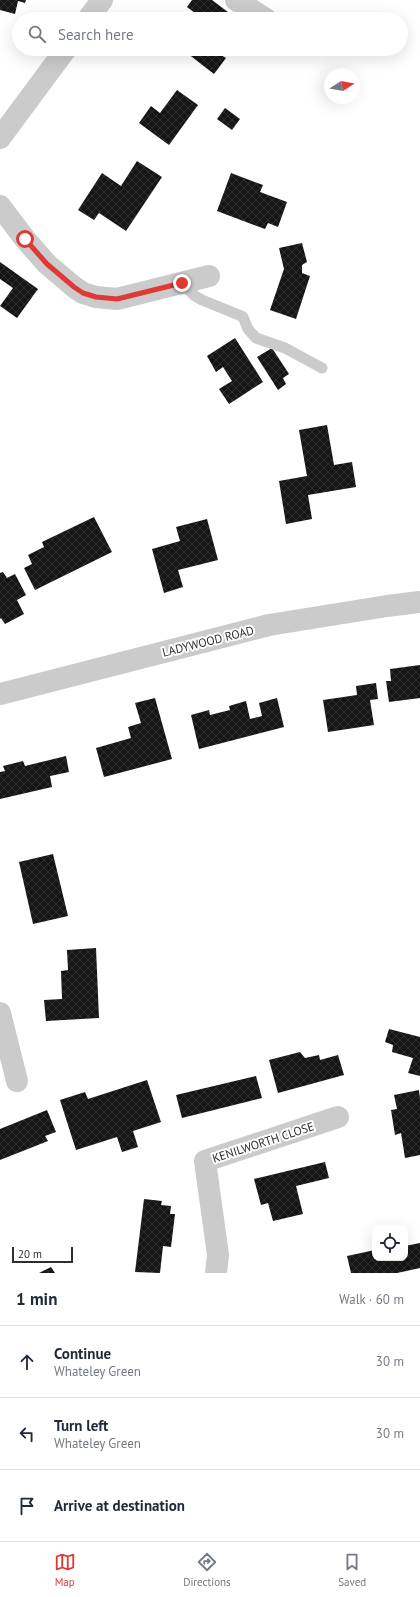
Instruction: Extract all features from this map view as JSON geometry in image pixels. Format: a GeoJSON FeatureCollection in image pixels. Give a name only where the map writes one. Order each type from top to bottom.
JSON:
{"type":"FeatureCollection","features":[{"type":"Feature","properties":{"kind":"street"},"geometry":{"type":"LineString","coordinates":[[93,12],[102,0]]}},
{"type":"Feature","properties":{"kind":"street"},"geometry":{"type":"LineString","coordinates":[[236,0],[255,12]]}},
{"type":"Feature","properties":{"kind":"street"},"geometry":{"type":"LineString","coordinates":[[0,138],[61,56]]}},
{"type":"Feature","properties":{"kind":"street"},"geometry":{"type":"LineString","coordinates":[[0,206],[25,239],[47,264],[83,293],[96,297],[117,299],[209,276]]}},
{"type":"Feature","properties":{"kind":"street","name":"LADYWOOD ROAD"},"geometry":{"type":"LineString","coordinates":[[0,694],[270,625],[420,602]]}},
{"type":"Feature","properties":{"kind":"street"},"geometry":{"type":"LineString","coordinates":[[0,1013],[5,1052],[17,1081]]}},
{"type":"Feature","properties":{"kind":"street","name":"KENILWORTH CLOSE"},"geometry":{"type":"LineString","coordinates":[[216,1273],[218,1254],[205,1161],[338,1117]]}},
{"type":"Feature","properties":{"kind":"lane"},"geometry":{"type":"LineString","coordinates":[[182,283],[195,296],[202,300],[239,314],[243,317],[253,335],[260,340],[285,348],[322,368]]}},
{"type":"Feature","properties":{"kind":"building"},"geometry":{"type":"Polygon","coordinates":[[[0,0],[26,0],[25,3],[18,1],[15,12],[12,13],[0,10],[0,0]]]}},
{"type":"Feature","properties":{"kind":"building"},"geometry":{"type":"Polygon","coordinates":[[[192,0],[212,0],[228,12],[194,12],[187,7],[192,0]]]}},
{"type":"Feature","properties":{"kind":"building"},"geometry":{"type":"Polygon","coordinates":[[[191,56],[223,56],[226,58],[214,74],[191,56]]]}},
{"type":"Feature","properties":{"kind":"building"},"geometry":{"type":"Polygon","coordinates":[[[177,90],[198,105],[169,145],[139,123],[151,106],[160,113],[177,90]]]}},
{"type":"Feature","properties":{"kind":"building"},"geometry":{"type":"Polygon","coordinates":[[[225,108],[240,119],[232,130],[217,119],[225,108]]]}},
{"type":"Feature","properties":{"kind":"building"},"geometry":{"type":"Polygon","coordinates":[[[137,161],[162,177],[126,231],[99,213],[94,220],[78,210],[102,173],[121,186],[137,161]]]}},
{"type":"Feature","properties":{"kind":"building"},"geometry":{"type":"Polygon","coordinates":[[[231,173],[263,185],[260,192],[287,202],[278,227],[268,223],[265,229],[217,211],[231,173]]]}},
{"type":"Feature","properties":{"kind":"building"},"geometry":{"type":"Polygon","coordinates":[[[302,243],[307,262],[302,265],[302,273],[310,276],[296,319],[270,310],[284,269],[279,248],[302,243]]]}},
{"type":"Feature","properties":{"kind":"building"},"geometry":{"type":"Polygon","coordinates":[[[0,262],[38,289],[17,318],[0,306],[13,288],[0,279],[0,262]]]}},
{"type":"Feature","properties":{"kind":"building"},"geometry":{"type":"Polygon","coordinates":[[[235,338],[263,382],[229,404],[219,389],[232,381],[223,367],[216,372],[207,356],[235,338]]]}},
{"type":"Feature","properties":{"kind":"building"},"geometry":{"type":"Polygon","coordinates":[[[272,348],[289,374],[283,378],[286,384],[278,390],[257,357],[272,348]]]}},
{"type":"Feature","properties":{"kind":"building"},"geometry":{"type":"Polygon","coordinates":[[[327,425],[334,465],[352,462],[356,487],[308,495],[312,519],[286,524],[279,481],[307,476],[299,430],[327,425]]]}},
{"type":"Feature","properties":{"kind":"building"},"geometry":{"type":"Polygon","coordinates":[[[94,517],[112,552],[35,590],[24,568],[32,564],[28,555],[44,547],[42,542],[94,517]]]}},
{"type":"Feature","properties":{"kind":"building"},"geometry":{"type":"Polygon","coordinates":[[[207,519],[218,560],[178,570],[183,587],[164,593],[152,549],[180,541],[176,527],[207,519]]]}},
{"type":"Feature","properties":{"kind":"building"},"geometry":{"type":"Polygon","coordinates":[[[3,572],[7,578],[15,574],[26,595],[17,600],[24,614],[5,624],[1,618],[0,619],[0,573],[3,572]]]}},
{"type":"Feature","properties":{"kind":"building"},"geometry":{"type":"Polygon","coordinates":[[[420,665],[420,698],[389,702],[386,681],[391,681],[390,669],[420,665]]]}},
{"type":"Feature","properties":{"kind":"building"},"geometry":{"type":"Polygon","coordinates":[[[376,683],[378,699],[370,700],[374,725],[328,732],[323,700],[357,695],[356,686],[376,683]]]}},
{"type":"Feature","properties":{"kind":"building"},"geometry":{"type":"Polygon","coordinates":[[[155,698],[172,759],[104,777],[96,748],[131,738],[128,727],[141,723],[135,703],[155,698]]]}},
{"type":"Feature","properties":{"kind":"building"},"geometry":{"type":"Polygon","coordinates":[[[277,698],[284,727],[199,749],[191,715],[209,710],[210,715],[230,710],[229,706],[246,701],[250,719],[262,716],[259,703],[277,698]]]}},
{"type":"Feature","properties":{"kind":"building"},"geometry":{"type":"Polygon","coordinates":[[[66,756],[69,772],[50,776],[52,787],[0,799],[0,772],[5,771],[3,766],[23,761],[25,766],[66,756]]]}},
{"type":"Feature","properties":{"kind":"building"},"geometry":{"type":"Polygon","coordinates":[[[53,854],[68,916],[33,924],[19,862],[53,854]]]}},
{"type":"Feature","properties":{"kind":"building"},"geometry":{"type":"Polygon","coordinates":[[[96,948],[99,1018],[46,1021],[44,1000],[62,999],[61,971],[68,970],[67,950],[96,948]]]}},
{"type":"Feature","properties":{"kind":"building"},"geometry":{"type":"Polygon","coordinates":[[[389,1029],[420,1037],[420,1076],[408,1073],[413,1058],[392,1052],[393,1045],[385,1042],[389,1029]]]}},
{"type":"Feature","properties":{"kind":"building"},"geometry":{"type":"Polygon","coordinates":[[[300,1052],[305,1058],[319,1055],[320,1060],[338,1055],[344,1075],[278,1093],[269,1060],[300,1052]]]}},
{"type":"Feature","properties":{"kind":"building"},"geometry":{"type":"Polygon","coordinates":[[[256,1076],[262,1098],[182,1118],[176,1095],[256,1076]]]}},
{"type":"Feature","properties":{"kind":"building"},"geometry":{"type":"Polygon","coordinates":[[[147,1080],[161,1122],[133,1131],[138,1147],[122,1152],[117,1137],[76,1150],[60,1100],[85,1092],[88,1099],[147,1080]]]}},
{"type":"Feature","properties":{"kind":"building"},"geometry":{"type":"Polygon","coordinates":[[[419,1090],[420,1155],[405,1158],[401,1133],[395,1135],[391,1110],[397,1109],[394,1095],[419,1090]]]}},
{"type":"Feature","properties":{"kind":"building"},"geometry":{"type":"Polygon","coordinates":[[[47,1110],[56,1132],[45,1136],[48,1141],[0,1160],[0,1129],[47,1110]]]}},
{"type":"Feature","properties":{"kind":"building"},"geometry":{"type":"Polygon","coordinates":[[[325,1162],[329,1178],[296,1186],[303,1214],[273,1221],[268,1203],[261,1205],[254,1179],[325,1162]]]}},
{"type":"Feature","properties":{"kind":"building"},"geometry":{"type":"Polygon","coordinates":[[[144,1199],[162,1201],[161,1205],[171,1206],[170,1214],[175,1214],[171,1247],[163,1246],[160,1273],[135,1272],[144,1199]]]}},
{"type":"Feature","properties":{"kind":"building"},"geometry":{"type":"Polygon","coordinates":[[[420,1243],[420,1268],[397,1273],[351,1273],[347,1256],[372,1251],[372,1261],[408,1261],[408,1245],[420,1243]]]}},
{"type":"Feature","properties":{"kind":"building"},"geometry":{"type":"Polygon","coordinates":[[[51,1267],[55,1273],[39,1273],[51,1267]]]}},
{"type":"Feature","properties":{"kind":"route"},"geometry":{"type":"LineString","coordinates":[[25,239],[47,264],[74,287],[83,293],[96,297],[117,299],[182,283]]}}]}
